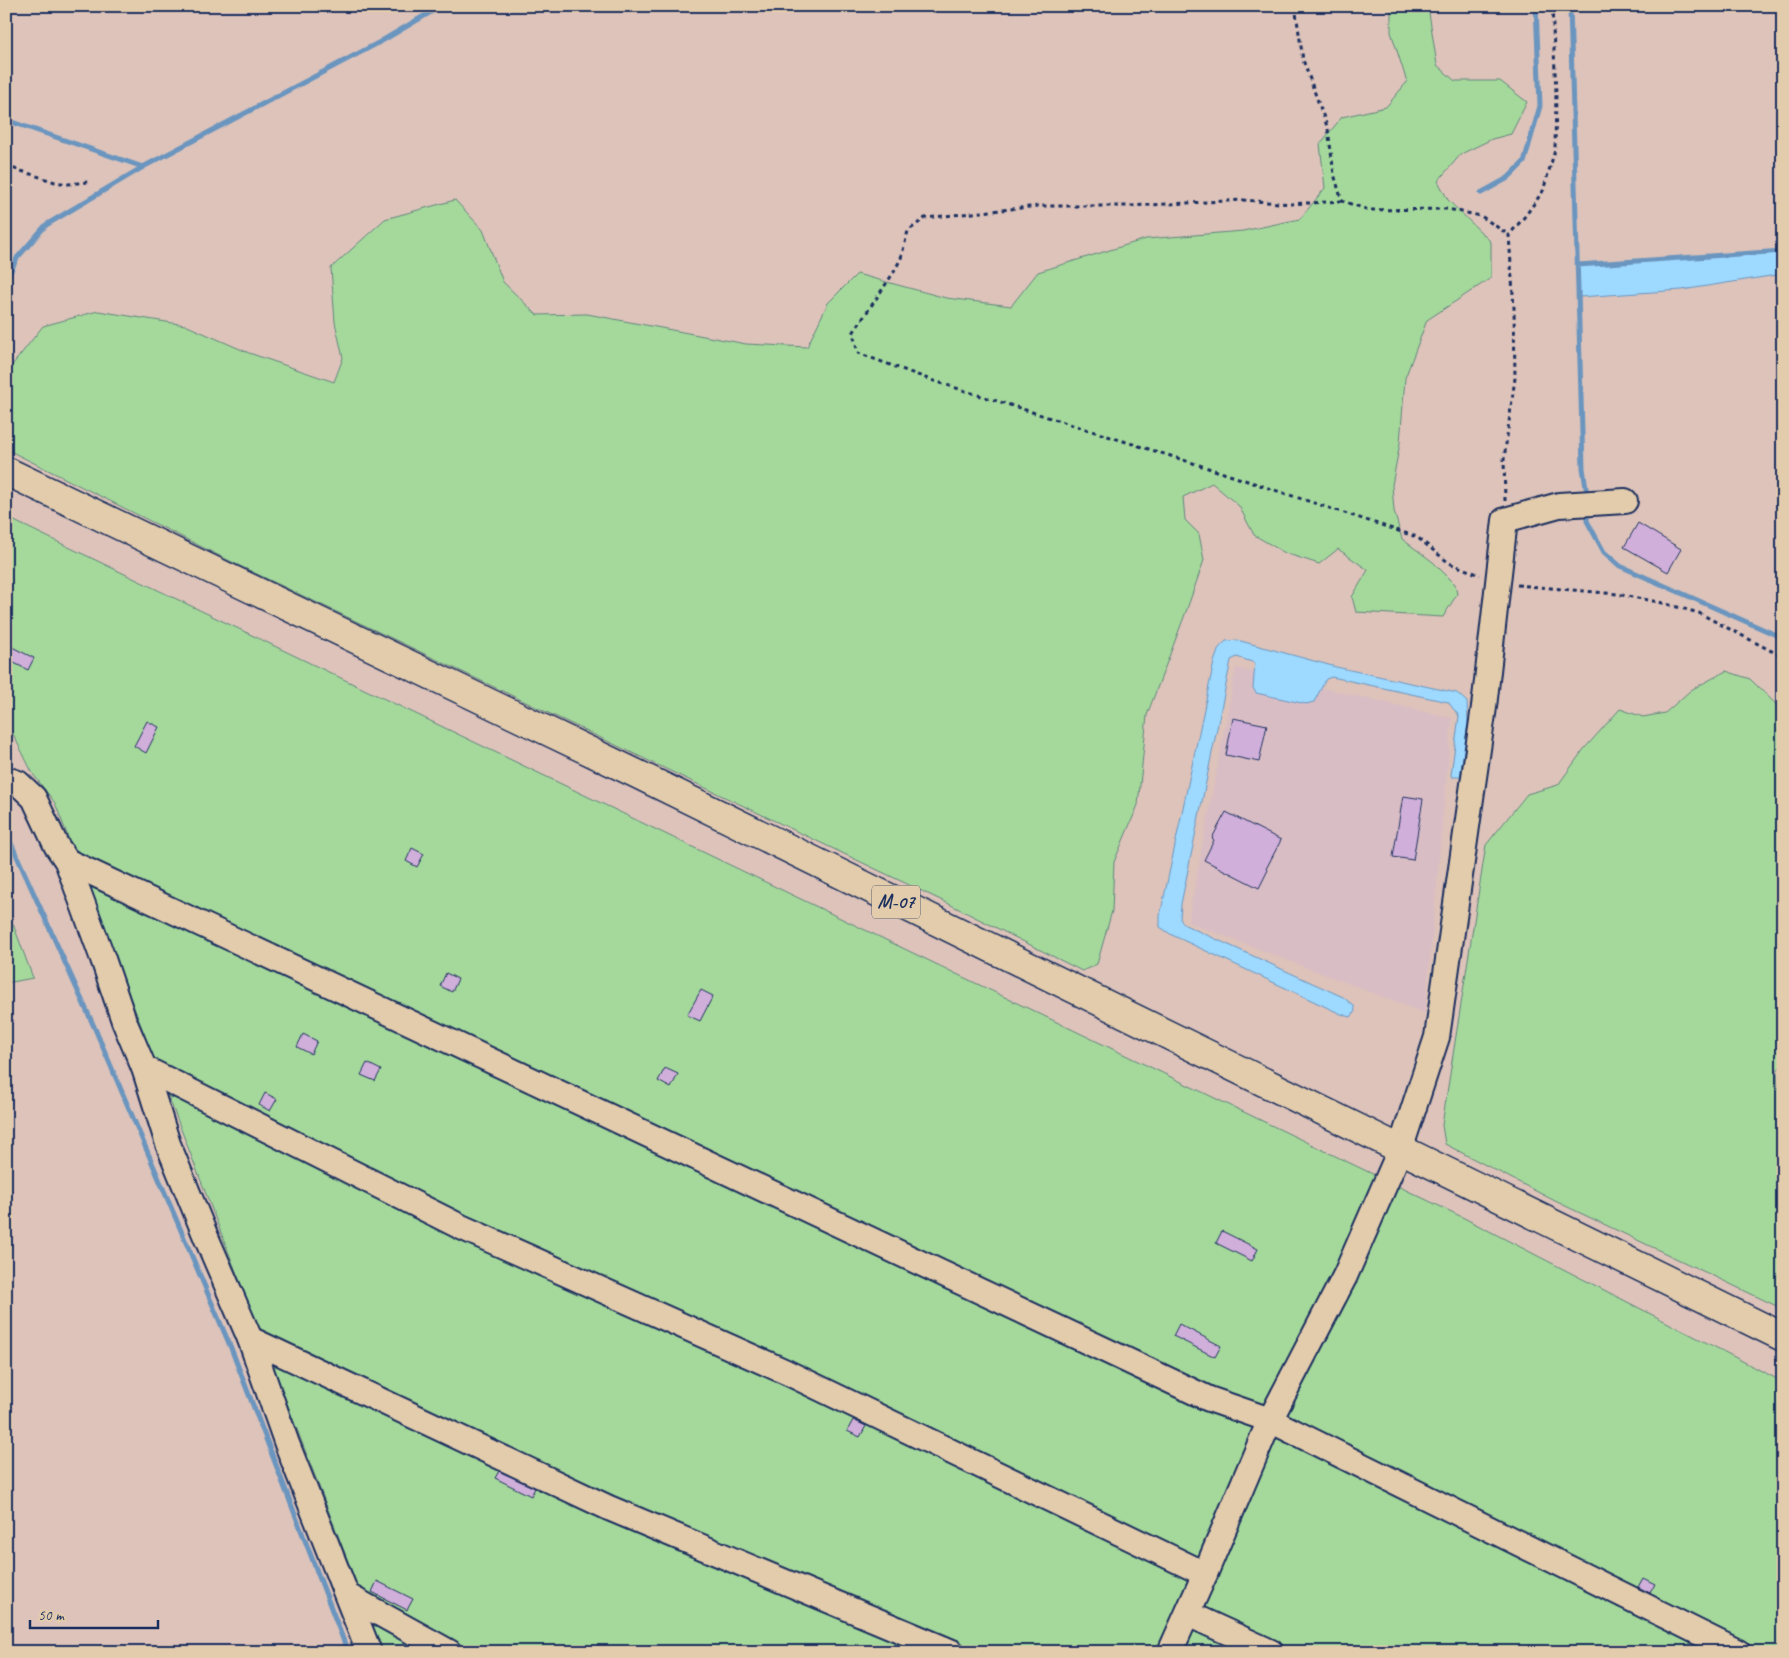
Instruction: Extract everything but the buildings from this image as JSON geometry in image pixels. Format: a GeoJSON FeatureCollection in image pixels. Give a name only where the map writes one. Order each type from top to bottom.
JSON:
{"type":"FeatureCollection","features":[{"type":"Feature","properties":{"kind":"highway","name":"М-07"},"geometry":{"type":"LineString","coordinates":[[6,471],[635,774],[1783,1337]]}},
{"type":"Feature","properties":{"kind":"street"},"geometry":{"type":"LineString","coordinates":[[1170,1652],[1270,1420],[1345,1276],[1400,1150],[1437,1037],[1483,717],[1505,520],[1559,506],[1625,501]]}},
{"type":"Feature","properties":{"kind":"street"},"geometry":{"type":"LineString","coordinates":[[6,779],[18,783],[34,798],[56,845],[67,861],[124,1021],[144,1068],[168,1144],[250,1339],[287,1444],[369,1652]]}},
{"type":"Feature","properties":{"kind":"street"},"geometry":{"type":"LineString","coordinates":[[67,861],[1209,1399],[1270,1420],[1738,1652]]}},
{"type":"Feature","properties":{"kind":"street"},"geometry":{"type":"LineString","coordinates":[[144,1068],[461,1227],[786,1372],[1205,1574]]}},
{"type":"Feature","properties":{"kind":"street"},"geometry":{"type":"LineString","coordinates":[[250,1339],[609,1508],[952,1652]]}},
{"type":"Feature","properties":{"kind":"street"},"geometry":{"type":"LineString","coordinates":[[348,1596],[449,1652]]}},
{"type":"Feature","properties":{"kind":"street"},"geometry":{"type":"LineString","coordinates":[[1188,1614],[1271,1652]]}},
{"type":"Feature","properties":{"kind":"path"},"geometry":{"type":"LineString","coordinates":[[1295,6],[1303,60],[1328,129],[1334,174],[1342,201]]}},
{"type":"Feature","properties":{"kind":"path"},"geometry":{"type":"LineString","coordinates":[[1505,520],[1504,459],[1515,378],[1514,308],[1509,234],[1526,215],[1543,191],[1555,150],[1556,93],[1552,6]]}},
{"type":"Feature","properties":{"kind":"path"},"geometry":{"type":"LineString","coordinates":[[6,166],[55,182],[68,184],[88,182]]}},
{"type":"Feature","properties":{"kind":"path"},"geometry":{"type":"LineString","coordinates":[[1509,234],[1481,216],[1448,209],[1369,210],[1342,201],[1291,204],[1244,200],[1130,206],[1039,206],[925,218],[908,231],[901,258],[894,272],[853,333],[858,353],[931,380],[1199,465],[1416,537],[1449,563],[1498,582],[1529,587],[1617,594],[1659,602],[1699,613],[1783,657]]}},
{"type":"Feature","properties":{"kind":"shaded area"},"geometry":{"type":"Polygon","coordinates":[[[1236,668],[1452,718],[1425,1013],[1188,922],[1236,668]]]}},
{"type":"Feature","properties":{"kind":"green space"},"geometry":{"type":"Polygon","coordinates":[[[1391,6],[1428,6],[1437,65],[1455,81],[1500,81],[1527,102],[1511,134],[1492,139],[1461,154],[1438,181],[1448,200],[1491,242],[1491,278],[1427,320],[1405,378],[1400,443],[1392,485],[1394,511],[1402,539],[1433,562],[1455,584],[1457,594],[1443,617],[1356,612],[1352,597],[1368,570],[1338,549],[1319,564],[1285,553],[1254,535],[1239,506],[1212,483],[1183,497],[1185,520],[1199,534],[1204,560],[1147,715],[1138,805],[1114,862],[1112,911],[1097,964],[1082,971],[947,903],[236,564],[6,449],[6,373],[43,326],[98,311],[185,325],[249,353],[334,382],[343,358],[335,322],[331,268],[385,219],[455,200],[483,230],[503,282],[537,315],[587,314],[746,344],[807,347],[828,303],[857,274],[946,298],[1011,306],[1038,272],[1146,239],[1243,231],[1300,219],[1325,188],[1320,144],[1342,117],[1386,107],[1407,82],[1391,32],[1391,6]]]}},
{"type":"Feature","properties":{"kind":"green space"},"geometry":{"type":"Polygon","coordinates":[[[6,517],[1460,1216],[1783,1382],[1783,1652],[383,1652],[55,803],[33,774],[6,720],[6,517]]]}},
{"type":"Feature","properties":{"kind":"green space"},"geometry":{"type":"Polygon","coordinates":[[[1726,671],[1750,679],[1783,711],[1783,1065],[1777,1070],[1778,1088],[1783,1094],[1783,1309],[1555,1201],[1445,1144],[1442,1125],[1486,845],[1527,794],[1558,785],[1584,749],[1620,709],[1643,717],[1665,713],[1691,690],[1726,671]]]}},
{"type":"Feature","properties":{"kind":"green space"},"geometry":{"type":"Polygon","coordinates":[[[6,905],[33,978],[6,983],[6,905]]]}},
{"type":"Feature","properties":{"kind":"water"},"geometry":{"type":"Polygon","coordinates":[[[1783,251],[1783,274],[1682,290],[1579,297],[1578,265],[1783,251]]]}},
{"type":"Feature","properties":{"kind":"water"},"geometry":{"type":"Polygon","coordinates":[[[1237,640],[1336,667],[1457,693],[1467,702],[1468,723],[1460,777],[1452,777],[1459,716],[1448,702],[1332,677],[1326,679],[1314,702],[1306,704],[1256,693],[1253,688],[1255,663],[1237,657],[1231,660],[1181,904],[1180,919],[1185,925],[1343,997],[1354,1006],[1355,1011],[1351,1017],[1172,935],[1160,927],[1160,916],[1214,662],[1219,648],[1226,641],[1237,640]]]}},
{"type":"Feature","properties":{"kind":"waterway"},"geometry":{"type":"LineString","coordinates":[[6,281],[17,258],[46,225],[143,167],[380,42],[441,6]]}},
{"type":"Feature","properties":{"kind":"waterway"},"geometry":{"type":"LineString","coordinates":[[1481,193],[1508,178],[1524,162],[1540,106],[1536,6]]}},
{"type":"Feature","properties":{"kind":"waterway"},"geometry":{"type":"LineString","coordinates":[[1570,6],[1583,468],[1586,488]]}},
{"type":"Feature","properties":{"kind":"waterway"},"geometry":{"type":"LineString","coordinates":[[6,120],[143,167]]}},
{"type":"Feature","properties":{"kind":"waterway"},"geometry":{"type":"LineString","coordinates":[[1578,265],[1783,251]]}},
{"type":"Feature","properties":{"kind":"waterway"},"geometry":{"type":"LineString","coordinates":[[1587,515],[1587,521],[1604,552],[1620,566],[1783,638]]}},
{"type":"Feature","properties":{"kind":"waterway"},"geometry":{"type":"LineString","coordinates":[[6,832],[96,1031],[231,1348],[348,1652]]}}]}
